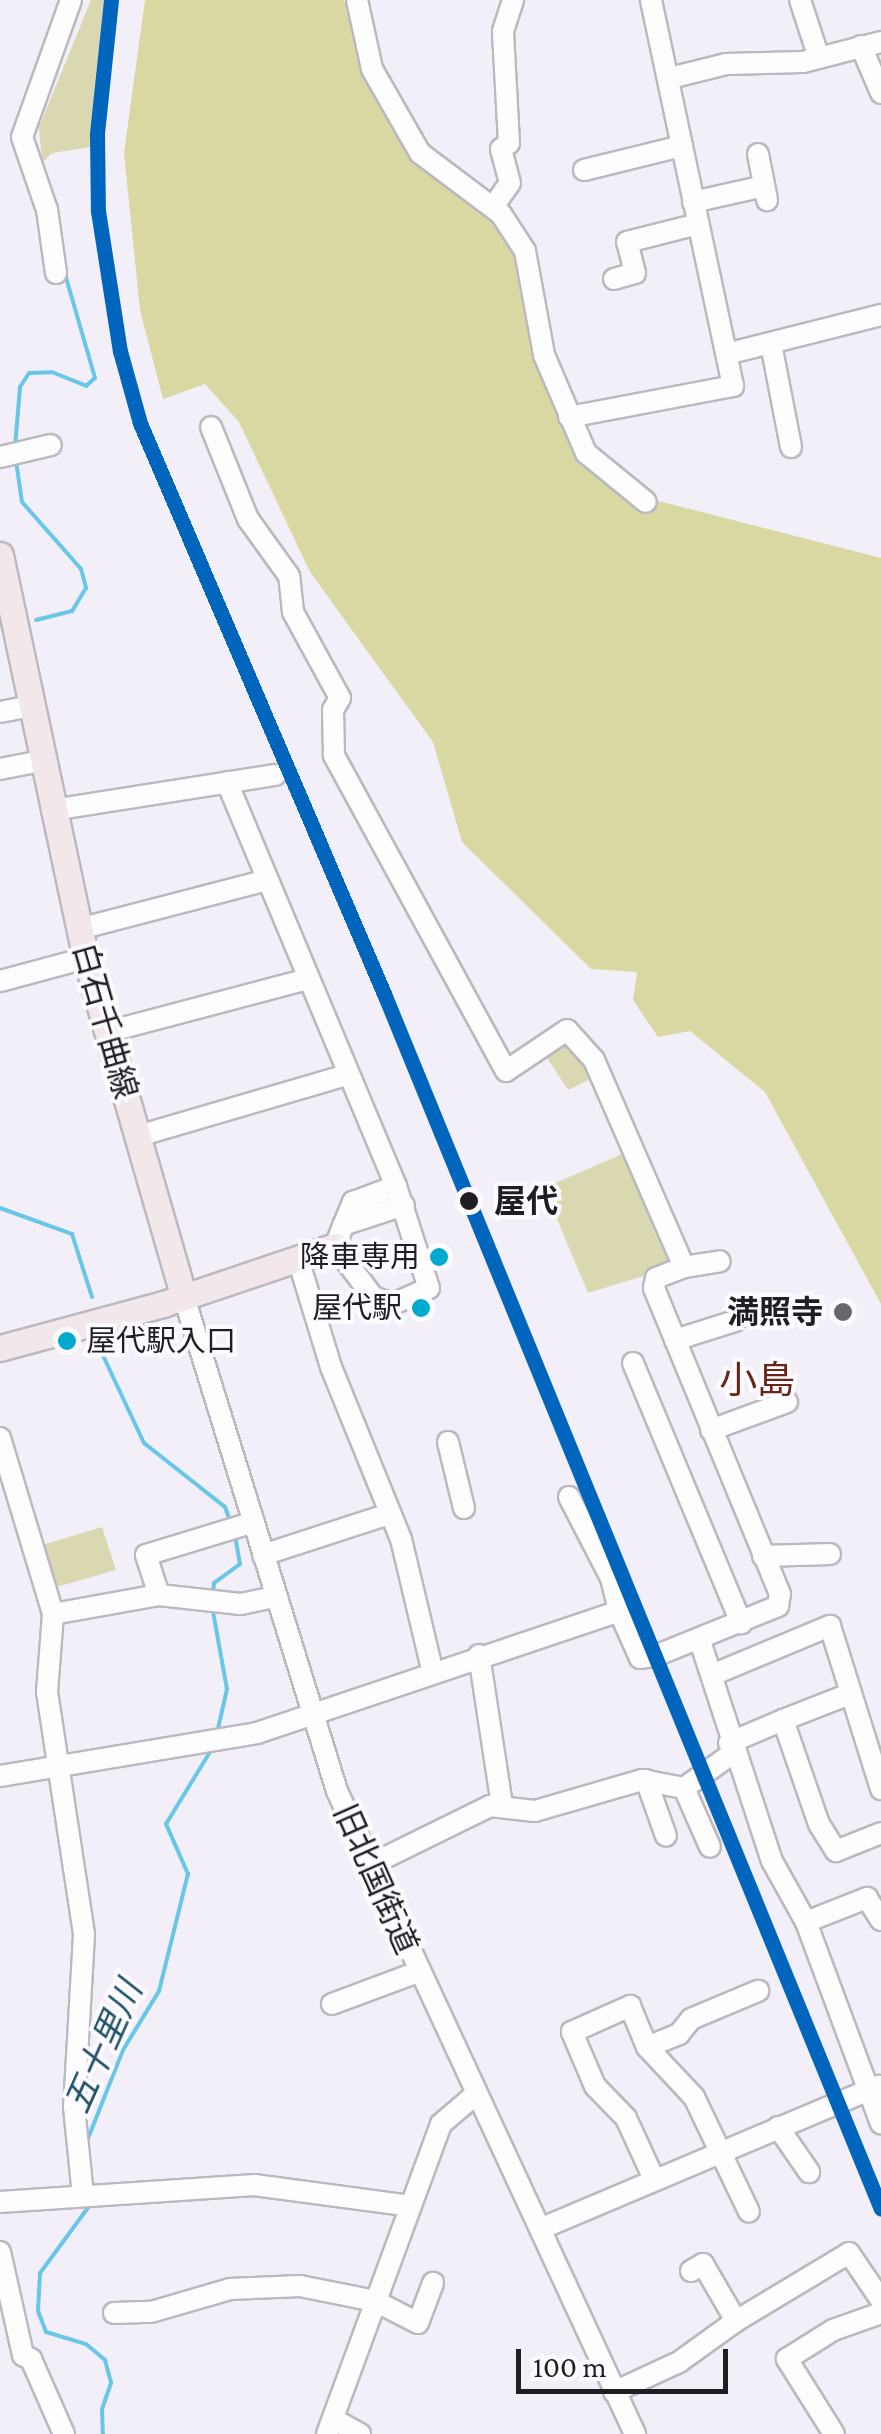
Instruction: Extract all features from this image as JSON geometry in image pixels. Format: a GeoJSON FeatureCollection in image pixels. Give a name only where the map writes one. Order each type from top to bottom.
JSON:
{"type":"FeatureCollection","features":[{"type":"Feature","properties":{"kind":"main road","name":"白石千曲線"},"geometry":{"type":"LineString","coordinates":[[0,555],[4,593],[86,958],[184,1297]]}},
{"type":"Feature","properties":{"kind":"main road"},"geometry":{"type":"LineString","coordinates":[[0,1348],[184,1297],[298,1259],[339,1236]]}},
{"type":"Feature","properties":{"kind":"street"},"geometry":{"type":"LineString","coordinates":[[56,274],[47,210],[22,137],[71,0]]}},
{"type":"Feature","properties":{"kind":"street"},"geometry":{"type":"LineString","coordinates":[[357,0],[372,69],[420,153],[492,207],[525,251],[544,355],[569,417],[596,466],[646,502]]}},
{"type":"Feature","properties":{"kind":"street"},"geometry":{"type":"LineString","coordinates":[[492,207],[510,183],[502,150],[509,144],[503,31],[513,0]]}},
{"type":"Feature","properties":{"kind":"street"},"geometry":{"type":"LineString","coordinates":[[569,417],[732,386],[730,353],[650,0]]}},
{"type":"Feature","properties":{"kind":"street"},"geometry":{"type":"LineString","coordinates":[[800,0],[819,58]]}},
{"type":"Feature","properties":{"kind":"street"},"geometry":{"type":"LineString","coordinates":[[670,78],[726,64],[819,58],[871,44],[881,93]]}},
{"type":"Feature","properties":{"kind":"street"},"geometry":{"type":"LineString","coordinates":[[584,170],[682,146]]}},
{"type":"Feature","properties":{"kind":"street"},"geometry":{"type":"LineString","coordinates":[[694,202],[766,193],[758,154]]}},
{"type":"Feature","properties":{"kind":"street"},"geometry":{"type":"LineString","coordinates":[[614,279],[635,273],[628,242],[698,224]]}},
{"type":"Feature","properties":{"kind":"street"},"geometry":{"type":"LineString","coordinates":[[730,353],[881,315]]}},
{"type":"Feature","properties":{"kind":"street"},"geometry":{"type":"LineString","coordinates":[[771,344],[791,447]]}},
{"type":"Feature","properties":{"kind":"street"},"geometry":{"type":"LineString","coordinates":[[211,427],[248,518],[289,576],[293,612],[340,698],[332,710],[334,755],[506,1072],[568,1030],[594,1060],[684,1267]]}},
{"type":"Feature","properties":{"kind":"street"},"geometry":{"type":"LineString","coordinates":[[10,455],[51,445]]}},
{"type":"Feature","properties":{"kind":"street"},"geometry":{"type":"LineString","coordinates":[[0,712],[30,706]]}},
{"type":"Feature","properties":{"kind":"street"},"geometry":{"type":"LineString","coordinates":[[0,769],[41,762]]}},
{"type":"Feature","properties":{"kind":"street"},"geometry":{"type":"LineString","coordinates":[[52,810],[274,775]]}},
{"type":"Feature","properties":{"kind":"street"},"geometry":{"type":"LineString","coordinates":[[226,782],[400,1195],[429,1278],[421,1297],[382,1302],[339,1236],[353,1202],[400,1195]]}},
{"type":"Feature","properties":{"kind":"street"},"geometry":{"type":"LineString","coordinates":[[79,928],[267,880]]}},
{"type":"Feature","properties":{"kind":"street"},"geometry":{"type":"LineString","coordinates":[[0,981],[86,958]]}},
{"type":"Feature","properties":{"kind":"street"},"geometry":{"type":"LineString","coordinates":[[108,1032],[307,980]]}},
{"type":"Feature","properties":{"kind":"street"},"geometry":{"type":"LineString","coordinates":[[138,1136],[347,1075]]}},
{"type":"Feature","properties":{"kind":"street"},"geometry":{"type":"LineString","coordinates":[[298,1259],[331,1367],[390,1514],[432,1669]]}},
{"type":"Feature","properties":{"kind":"street"},"geometry":{"type":"LineString","coordinates":[[569,1497],[611,1578],[619,1612],[640,1658],[700,1641],[778,1606],[780,1594],[654,1288],[656,1278],[684,1267],[720,1261]]}},
{"type":"Feature","properties":{"kind":"street","name":"旧北国街道"},"geometry":{"type":"LineString","coordinates":[[184,1297],[240,1526],[263,1555],[309,1713],[368,1866],[635,2434]]}},
{"type":"Feature","properties":{"kind":"street"},"geometry":{"type":"LineString","coordinates":[[675,1340],[735,1320]]}},
{"type":"Feature","properties":{"kind":"street"},"geometry":{"type":"LineString","coordinates":[[634,1363],[741,1622]]}},
{"type":"Feature","properties":{"kind":"street"},"geometry":{"type":"LineString","coordinates":[[711,1430],[787,1402]]}},
{"type":"Feature","properties":{"kind":"street"},"geometry":{"type":"LineString","coordinates":[[0,1438],[53,1614],[48,1692],[84,1935],[74,2108],[88,2195]]}},
{"type":"Feature","properties":{"kind":"street"},"geometry":{"type":"LineString","coordinates":[[448,1442],[464,1508]]}},
{"type":"Feature","properties":{"kind":"street"},"geometry":{"type":"LineString","coordinates":[[263,1555],[390,1514]]}},
{"type":"Feature","properties":{"kind":"street"},"geometry":{"type":"LineString","coordinates":[[159,1595],[146,1555],[240,1526]]}},
{"type":"Feature","properties":{"kind":"street"},"geometry":{"type":"LineString","coordinates":[[763,1556],[830,1554]]}},
{"type":"Feature","properties":{"kind":"street"},"geometry":{"type":"LineString","coordinates":[[53,1614],[159,1595],[212,1601],[274,1597]]}},
{"type":"Feature","properties":{"kind":"street"},"geometry":{"type":"LineString","coordinates":[[0,1776],[214,1743],[432,1669],[619,1612]]}},
{"type":"Feature","properties":{"kind":"street"},"geometry":{"type":"LineString","coordinates":[[712,1676],[830,1626],[848,1695],[868,1736],[881,1789]]}},
{"type":"Feature","properties":{"kind":"street"},"geometry":{"type":"LineString","coordinates":[[700,1641],[731,1748],[772,1862],[806,1922],[875,2088],[881,2124]]}},
{"type":"Feature","properties":{"kind":"street"},"geometry":{"type":"LineString","coordinates":[[479,1655],[502,1805]]}},
{"type":"Feature","properties":{"kind":"street"},"geometry":{"type":"LineString","coordinates":[[684,1788],[731,1748],[782,1720],[848,1695]]}},
{"type":"Feature","properties":{"kind":"street"},"geometry":{"type":"LineString","coordinates":[[782,1720],[820,1824],[836,1851],[881,1834]]}},
{"type":"Feature","properties":{"kind":"street"},"geometry":{"type":"LineString","coordinates":[[646,1780],[666,1836]]}},
{"type":"Feature","properties":{"kind":"street"},"geometry":{"type":"LineString","coordinates":[[368,1866],[502,1805],[535,1811],[646,1780],[684,1788]]}},
{"type":"Feature","properties":{"kind":"street"},"geometry":{"type":"LineString","coordinates":[[684,1788],[710,1847]]}},
{"type":"Feature","properties":{"kind":"street"},"geometry":{"type":"LineString","coordinates":[[806,1922],[867,1898],[881,1920]]}},
{"type":"Feature","properties":{"kind":"street"},"geometry":{"type":"LineString","coordinates":[[332,2004],[418,1972]]}},
{"type":"Feature","properties":{"kind":"street"},"geometry":{"type":"LineString","coordinates":[[647,2047],[680,2034],[691,2019],[758,1991]]}},
{"type":"Feature","properties":{"kind":"street"},"geometry":{"type":"LineString","coordinates":[[654,2179],[626,2118],[595,2086],[572,2032],[630,2006],[647,2047],[694,2097],[749,2212]]}},
{"type":"Feature","properties":{"kind":"street"},"geometry":{"type":"LineString","coordinates":[[540,2229],[717,2150],[875,2088]]}},
{"type":"Feature","properties":{"kind":"street"},"geometry":{"type":"LineString","coordinates":[[360,2434],[330,2426],[441,2124],[476,2094]]}},
{"type":"Feature","properties":{"kind":"street"},"geometry":{"type":"LineString","coordinates":[[778,2127],[809,2172]]}},
{"type":"Feature","properties":{"kind":"street"},"geometry":{"type":"LineString","coordinates":[[0,2202],[254,2185],[411,2206]]}},
{"type":"Feature","properties":{"kind":"street"},"geometry":{"type":"LineString","coordinates":[[0,2252],[23,2355]]}},
{"type":"Feature","properties":{"kind":"street"},"geometry":{"type":"LineString","coordinates":[[614,2392],[680,2362],[736,2321],[849,2253],[881,2300]]}},
{"type":"Feature","properties":{"kind":"street"},"geometry":{"type":"LineString","coordinates":[[691,2271],[703,2264],[736,2321]]}},
{"type":"Feature","properties":{"kind":"street"},"geometry":{"type":"LineString","coordinates":[[114,2313],[150,2312],[260,2286],[334,2290],[375,2302],[418,2323],[434,2284]]}},
{"type":"Feature","properties":{"kind":"street"},"geometry":{"type":"LineString","coordinates":[[834,2434],[787,2358],[881,2313]]}},
{"type":"Feature","properties":{"kind":"street"},"geometry":{"type":"LineString","coordinates":[[0,2360],[23,2355],[31,2359],[64,2434]]}},
{"type":"Feature","properties":{"kind":"green space"},"geometry":{"type":"Polygon","coordinates":[[[91,0],[106,0],[91,147],[52,153],[42,163],[39,127],[91,0]]]}},
{"type":"Feature","properties":{"kind":"green space"},"geometry":{"type":"Polygon","coordinates":[[[563,1041],[595,1077],[568,1090],[546,1056],[563,1041]]]}},
{"type":"Feature","properties":{"kind":"green space"},"geometry":{"type":"Polygon","coordinates":[[[629,1151],[676,1266],[588,1293],[544,1188],[629,1151]]]}},
{"type":"Feature","properties":{"kind":"green space"},"geometry":{"type":"Polygon","coordinates":[[[102,1527],[116,1570],[53,1588],[39,1546],[102,1527]]]}},
{"type":"Feature","properties":{"kind":"shaded area"},"geometry":{"type":"Polygon","coordinates":[[[145,0],[344,0],[367,75],[417,161],[514,242],[580,456],[595,474],[611,470],[647,498],[881,558],[881,1304],[765,1092],[690,1031],[658,1037],[633,1000],[637,972],[591,969],[462,842],[433,742],[310,572],[239,422],[205,384],[163,399],[140,310],[124,153],[145,0]]]}},
{"type":"Feature","properties":{"kind":"waterway","name":"五十里川"},"geometry":{"type":"LineString","coordinates":[[15,447],[20,387],[29,373],[52,372],[86,386],[95,378],[65,274]]}},
{"type":"Feature","properties":{"kind":"waterway","name":"五十里川"},"geometry":{"type":"LineString","coordinates":[[16,461],[22,502],[81,569],[86,588],[72,611],[36,620]]}},
{"type":"Feature","properties":{"kind":"waterway","name":"五十里川"},"geometry":{"type":"LineString","coordinates":[[0,1208],[72,1234],[92,1297]]}},
{"type":"Feature","properties":{"kind":"waterway","name":"五十里川"},"geometry":{"type":"LineString","coordinates":[[99,1347],[144,1443],[225,1507],[230,1521]]}},
{"type":"Feature","properties":{"kind":"waterway","name":"五十里川"},"geometry":{"type":"LineString","coordinates":[[213,1592],[214,1583],[240,1564],[235,1535]]}},
{"type":"Feature","properties":{"kind":"waterway","name":"五十里川"},"geometry":{"type":"LineString","coordinates":[[212,1606],[227,1689],[217,1733]]}},
{"type":"Feature","properties":{"kind":"waterway","name":"五十里川"},"geometry":{"type":"LineString","coordinates":[[87,2141],[123,2050],[159,1991],[188,1874],[166,1824],[213,1747]]}},
{"type":"Feature","properties":{"kind":"waterway","name":"五十里川"},"geometry":{"type":"LineString","coordinates":[[90,2205],[40,2273],[38,2311],[46,2332],[86,2344],[105,2360],[111,2383],[102,2409],[103,2434]]}},
{"type":"Feature","properties":{"kind":"transit line"},"geometry":{"type":"LineString","coordinates":[[111,0],[97,134],[98,211],[120,351],[140,423],[385,996],[881,2209]]}},
{"type":"Feature","properties":{"kind":"place","name":"屋代"},"geometry":{"type":"Point","coordinates":[469,1201]}},
{"type":"Feature","properties":{"kind":"place","name":"降車専用"},"geometry":{"type":"Point","coordinates":[439,1257]}},
{"type":"Feature","properties":{"kind":"place","name":"屋代駅"},"geometry":{"type":"Point","coordinates":[421,1308]}},
{"type":"Feature","properties":{"kind":"place","name":"満照寺"},"geometry":{"type":"Point","coordinates":[843,1312]}},
{"type":"Feature","properties":{"kind":"place","name":"屋代駅入口"},"geometry":{"type":"Point","coordinates":[67,1341]}},
{"type":"Feature","properties":{"kind":"district","name":"小島"},"geometry":{"type":"Point","coordinates":[757,1381]}}]}
